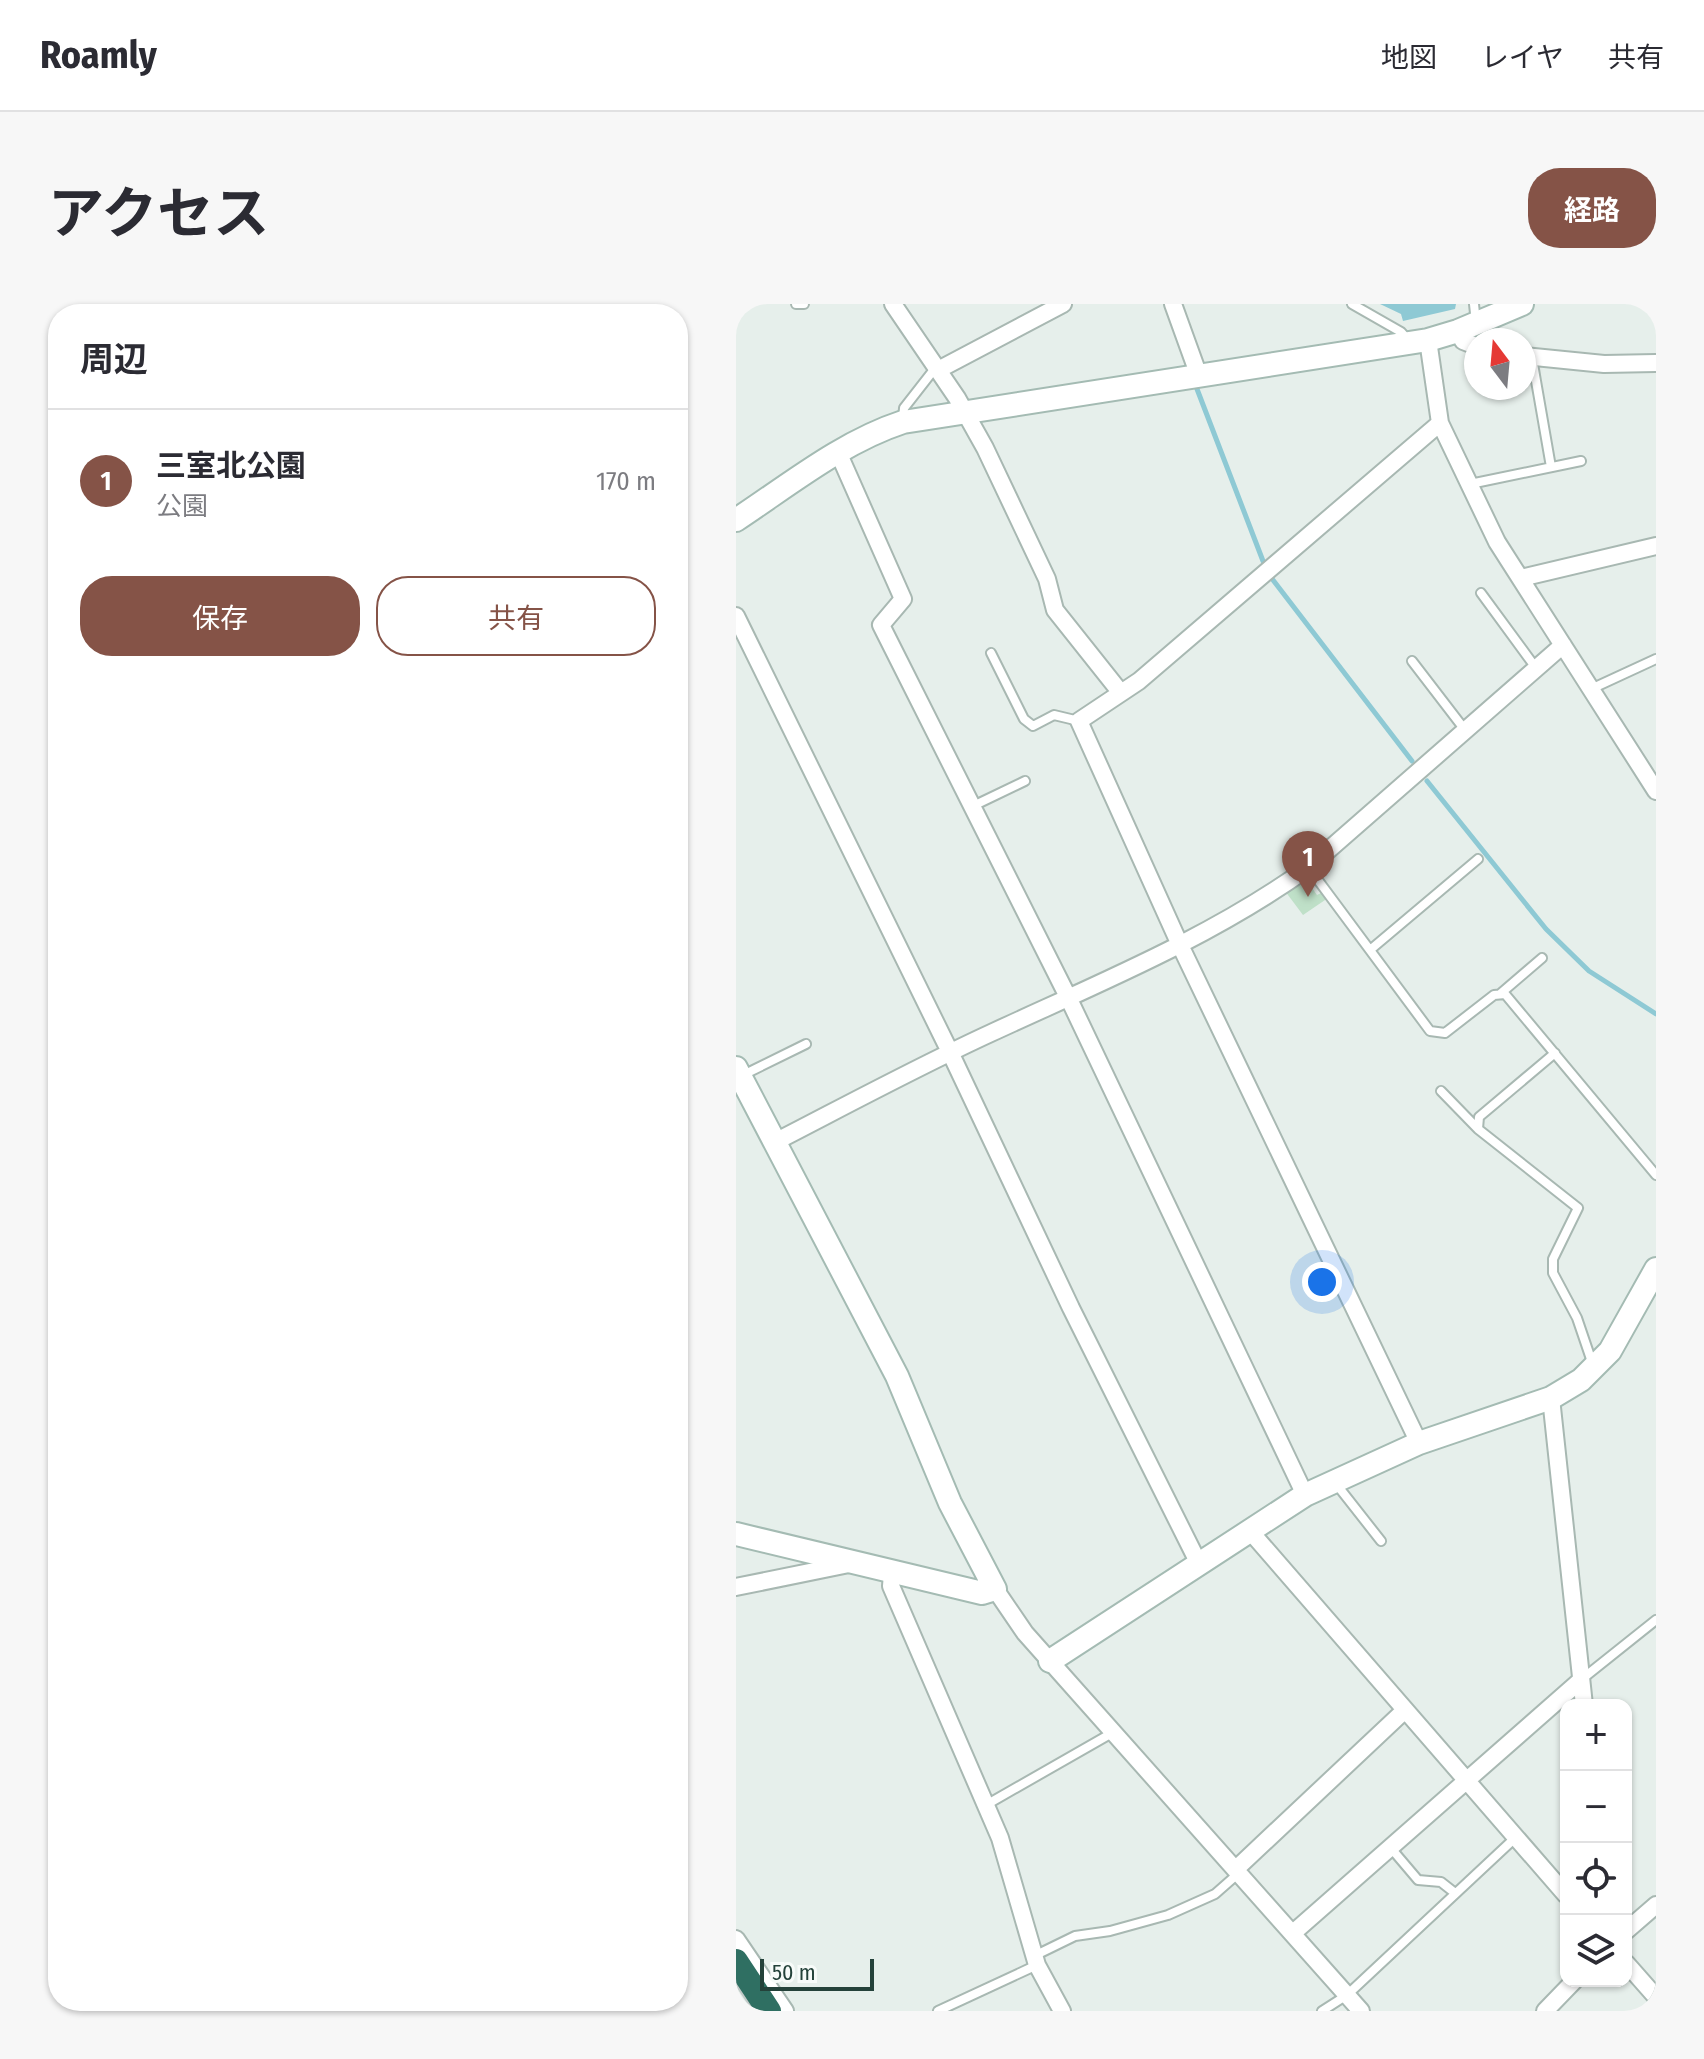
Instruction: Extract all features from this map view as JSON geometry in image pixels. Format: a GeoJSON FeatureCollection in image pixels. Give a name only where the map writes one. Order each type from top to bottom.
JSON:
{"type":"FeatureCollection","features":[{"type":"Feature","properties":{"kind":"highway"},"geometry":{"type":"LineString","coordinates":[[736,1961],[769,2011]]}},
{"type":"Feature","properties":{"kind":"street"},"geometry":{"type":"LineString","coordinates":[[893,304],[964,410],[1047,579],[1055,610],[1121,693]]}},
{"type":"Feature","properties":{"kind":"street"},"geometry":{"type":"LineString","coordinates":[[937,369],[1063,304]]}},
{"type":"Feature","properties":{"kind":"street"},"geometry":{"type":"LineString","coordinates":[[1173,304],[1199,376]]}},
{"type":"Feature","properties":{"kind":"street"},"geometry":{"type":"LineString","coordinates":[[737,515],[838,452],[903,422],[1419,341],[1470,320],[1522,304]]}},
{"type":"Feature","properties":{"kind":"street"},"geometry":{"type":"LineString","coordinates":[[1419,341],[1440,423],[1497,542],[1656,791]]}},
{"type":"Feature","properties":{"kind":"street"},"geometry":{"type":"LineString","coordinates":[[1536,358],[1604,364],[1656,363]]}},
{"type":"Feature","properties":{"kind":"street"},"geometry":{"type":"LineString","coordinates":[[1419,1443],[1180,945],[1079,721],[1139,681],[1440,423]]}},
{"type":"Feature","properties":{"kind":"street"},"geometry":{"type":"LineString","coordinates":[[838,452],[903,599],[881,625],[1068,997],[1305,1495]]}},
{"type":"Feature","properties":{"kind":"street"},"geometry":{"type":"LineString","coordinates":[[1521,578],[1656,546]]}},
{"type":"Feature","properties":{"kind":"street"},"geometry":{"type":"LineString","coordinates":[[736,616],[950,1052],[1071,1308],[1198,1562]]}},
{"type":"Feature","properties":{"kind":"street"},"geometry":{"type":"LineString","coordinates":[[773,1143],[950,1052],[1180,945],[1268,897],[1309,867],[1563,645]]}},
{"type":"Feature","properties":{"kind":"street"},"geometry":{"type":"LineString","coordinates":[[738,1072],[897,1376],[950,1503],[995,1589],[1025,1633],[1112,1733],[1239,1870],[1361,2011]]}},
{"type":"Feature","properties":{"kind":"street"},"geometry":{"type":"LineString","coordinates":[[1050,1661],[1305,1495],[1419,1443],[1551,1398],[1593,1368],[1610,1351],[1656,1269]]}},
{"type":"Feature","properties":{"kind":"street"},"geometry":{"type":"LineString","coordinates":[[1551,1398],[1583,1699]]}},
{"type":"Feature","properties":{"kind":"street"},"geometry":{"type":"LineString","coordinates":[[1250,1531],[1560,1888]]}},
{"type":"Feature","properties":{"kind":"street"},"geometry":{"type":"LineString","coordinates":[[736,1534],[892,1574],[982,1593],[995,1589]]}},
{"type":"Feature","properties":{"kind":"street"},"geometry":{"type":"LineString","coordinates":[[736,1587],[849,1564]]}},
{"type":"Feature","properties":{"kind":"street"},"geometry":{"type":"LineString","coordinates":[[892,1574],[891,1586],[1000,1838],[1036,1961],[1062,2011]]}},
{"type":"Feature","properties":{"kind":"street"},"geometry":{"type":"LineString","coordinates":[[1293,1933],[1581,1680]]}},
{"type":"Feature","properties":{"kind":"street"},"geometry":{"type":"LineString","coordinates":[[1239,1870],[1405,1710]]}},
{"type":"Feature","properties":{"kind":"street"},"geometry":{"type":"LineString","coordinates":[[1632,1926],[1656,1905]]}},
{"type":"Feature","properties":{"kind":"street"},"geometry":{"type":"LineString","coordinates":[[736,1939],[785,2011]]}},
{"type":"Feature","properties":{"kind":"street"},"geometry":{"type":"LineString","coordinates":[[1632,1970],[1656,1997]]}},
{"type":"Feature","properties":{"kind":"street"},"geometry":{"type":"LineString","coordinates":[[1545,2011],[1568,1987]]}},
{"type":"Feature","properties":{"kind":"lane"},"geometry":{"type":"LineString","coordinates":[[796,304],[804,304]]}},
{"type":"Feature","properties":{"kind":"lane"},"geometry":{"type":"LineString","coordinates":[[1352,304],[1419,341]]}},
{"type":"Feature","properties":{"kind":"lane"},"geometry":{"type":"LineString","coordinates":[[903,422],[904,408],[937,369]]}},
{"type":"Feature","properties":{"kind":"lane"},"geometry":{"type":"LineString","coordinates":[[1536,395],[1551,467]]}},
{"type":"Feature","properties":{"kind":"lane"},"geometry":{"type":"LineString","coordinates":[[1469,484],[1581,461]]}},
{"type":"Feature","properties":{"kind":"lane"},"geometry":{"type":"LineString","coordinates":[[1481,593],[1536,668]]}},
{"type":"Feature","properties":{"kind":"lane"},"geometry":{"type":"LineString","coordinates":[[991,653],[1024,719],[1033,726],[1054,715],[1079,721]]}},
{"type":"Feature","properties":{"kind":"lane"},"geometry":{"type":"LineString","coordinates":[[1590,689],[1656,659]]}},
{"type":"Feature","properties":{"kind":"lane"},"geometry":{"type":"LineString","coordinates":[[1412,661],[1465,730]]}},
{"type":"Feature","properties":{"kind":"lane"},"geometry":{"type":"LineString","coordinates":[[972,806],[1025,781]]}},
{"type":"Feature","properties":{"kind":"lane"},"geometry":{"type":"LineString","coordinates":[[1370,950],[1478,859]]}},
{"type":"Feature","properties":{"kind":"lane"},"geometry":{"type":"LineString","coordinates":[[1309,867],[1430,1031],[1445,1033],[1499,995],[1542,958]]}},
{"type":"Feature","properties":{"kind":"lane"},"geometry":{"type":"LineString","coordinates":[[1499,995],[1505,994],[1656,1175]]}},
{"type":"Feature","properties":{"kind":"lane"},"geometry":{"type":"LineString","coordinates":[[738,1072],[806,1044]]}},
{"type":"Feature","properties":{"kind":"lane"},"geometry":{"type":"LineString","coordinates":[[1478,1129],[1479,1117],[1555,1053]]}},
{"type":"Feature","properties":{"kind":"lane"},"geometry":{"type":"LineString","coordinates":[[1441,1091],[1478,1129],[1578,1208],[1553,1259],[1553,1273],[1577,1318],[1593,1368]]}},
{"type":"Feature","properties":{"kind":"lane"},"geometry":{"type":"LineString","coordinates":[[1335,1482],[1381,1541]]}},
{"type":"Feature","properties":{"kind":"lane"},"geometry":{"type":"LineString","coordinates":[[1581,1680],[1656,1620]]}},
{"type":"Feature","properties":{"kind":"lane"},"geometry":{"type":"LineString","coordinates":[[986,1805],[1112,1733]]}},
{"type":"Feature","properties":{"kind":"lane"},"geometry":{"type":"LineString","coordinates":[[1322,2011],[1347,1995],[1515,1838]]}},
{"type":"Feature","properties":{"kind":"lane"},"geometry":{"type":"LineString","coordinates":[[1390,1847],[1418,1880],[1441,1882],[1455,1893]]}},
{"type":"Feature","properties":{"kind":"lane"},"geometry":{"type":"LineString","coordinates":[[938,2011],[1036,1961],[1075,1936],[1110,1931],[1168,1915],[1215,1894],[1239,1870]]}},
{"type":"Feature","properties":{"kind":"green space"},"geometry":{"type":"Polygon","coordinates":[[[1305,878],[1317,895],[1323,892],[1328,898],[1303,915],[1285,891],[1305,878]]]}},
{"type":"Feature","properties":{"kind":"water"},"geometry":{"type":"Polygon","coordinates":[[[1380,304],[1456,304],[1455,309],[1403,321],[1401,314],[1380,304]]]}},
{"type":"Feature","properties":{"kind":"waterway"},"geometry":{"type":"LineString","coordinates":[[1197,389],[1263,561]]}},
{"type":"Feature","properties":{"kind":"waterway"},"geometry":{"type":"LineString","coordinates":[[1273,580],[1412,761]]}},
{"type":"Feature","properties":{"kind":"waterway"},"geometry":{"type":"LineString","coordinates":[[1427,781],[1546,929],[1589,971],[1656,1014]]}},
{"type":"Feature","properties":{"kind":"place","name":"三室北公園"},"geometry":{"type":"Point","coordinates":[1308,897]}}]}
